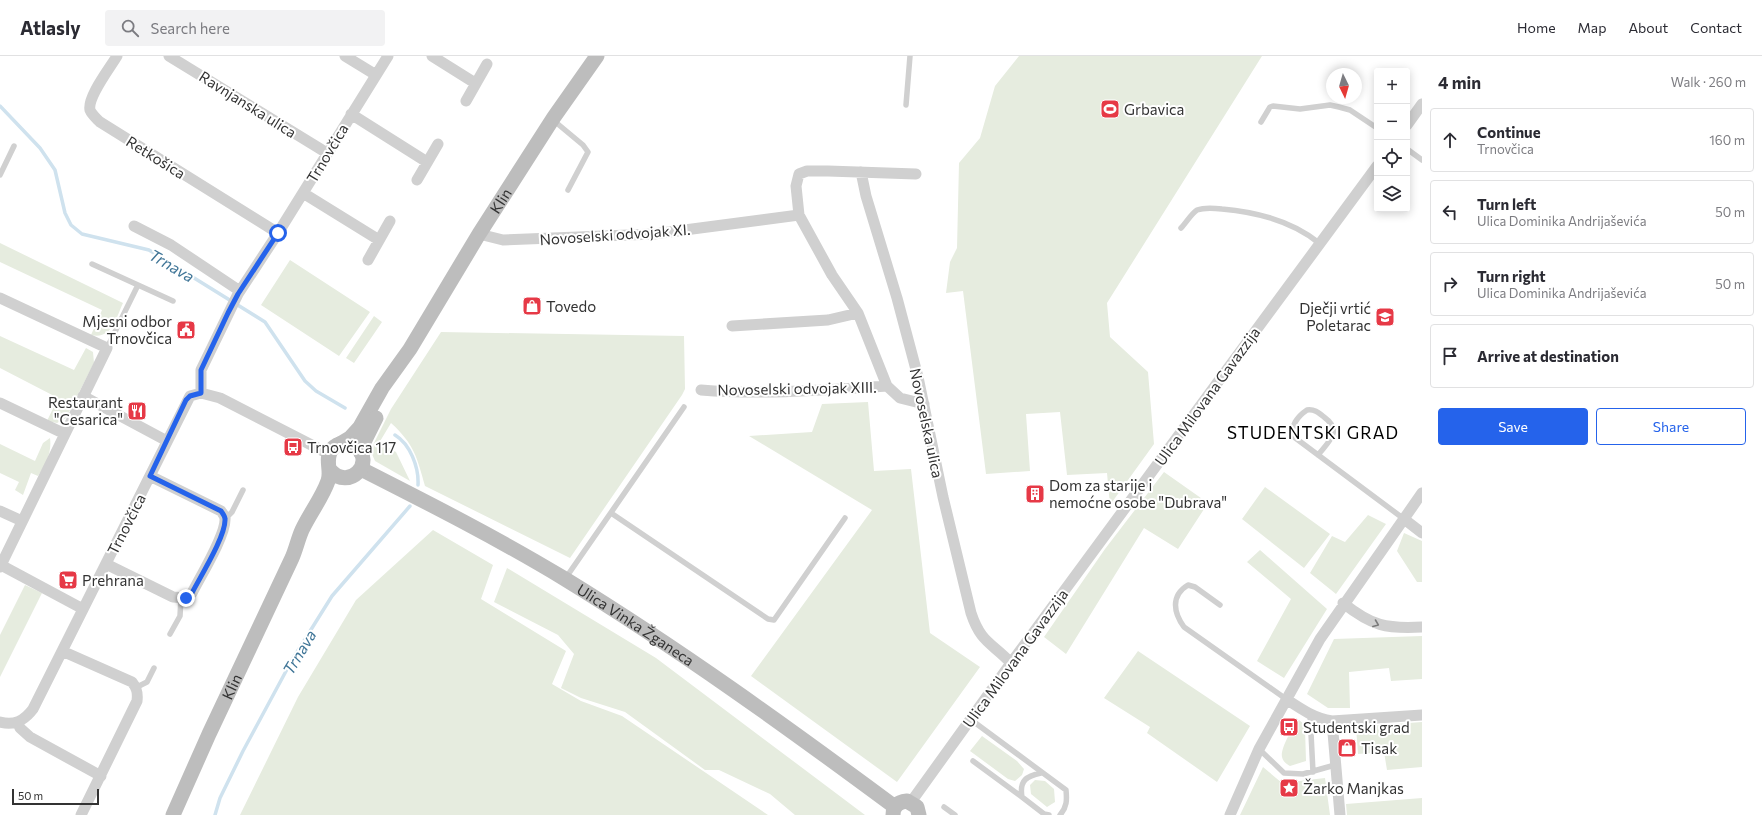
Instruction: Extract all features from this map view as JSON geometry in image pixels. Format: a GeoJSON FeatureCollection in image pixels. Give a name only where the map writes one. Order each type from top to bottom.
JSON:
{"type":"FeatureCollection","features":[{"type":"Feature","properties":{"kind":"street","name":"Retkošica"},"geometry":{"type":"LineString","coordinates":[[117,56],[91,100],[90,111],[93,116],[100,122],[278,233]]}},
{"type":"Feature","properties":{"kind":"street","name":"Ravnjanska ulica"},"geometry":{"type":"LineString","coordinates":[[169,56],[327,153]]}},
{"type":"Feature","properties":{"kind":"street"},"geometry":{"type":"LineString","coordinates":[[345,56],[376,75]]}},
{"type":"Feature","properties":{"kind":"street","name":"Trnovčica"},"geometry":{"type":"LineString","coordinates":[[18,722],[29,715],[33,709],[150,476],[186,400],[190,396],[201,393],[201,370],[239,293],[388,56]]}},
{"type":"Feature","properties":{"kind":"street"},"geometry":{"type":"LineString","coordinates":[[432,56],[476,83]]}},
{"type":"Feature","properties":{"kind":"street","name":"Klin"},"geometry":{"type":"LineString","coordinates":[[340,444],[357,432],[382,388],[410,349],[479,234],[553,120],[597,56]]}},
{"type":"Feature","properties":{"kind":"street"},"geometry":{"type":"LineString","coordinates":[[466,101],[487,64]]}},
{"type":"Feature","properties":{"kind":"street"},"geometry":{"type":"LineString","coordinates":[[1410,120],[1422,104]]}},
{"type":"Feature","properties":{"kind":"street","name":"Trnovčica"},"geometry":{"type":"LineString","coordinates":[[351,114],[427,162]]}},
{"type":"Feature","properties":{"kind":"street"},"geometry":{"type":"LineString","coordinates":[[417,180],[438,144]]}},
{"type":"Feature","properties":{"kind":"street","name":"Ulica Milovana Gavazzija"},"geometry":{"type":"LineString","coordinates":[[910,802],[1374,170]]}},
{"type":"Feature","properties":{"kind":"street"},"geometry":{"type":"LineString","coordinates":[[799,215],[796,186],[799,174],[807,171],[916,174]]}},
{"type":"Feature","properties":{"kind":"street","name":"Novoselska ulica"},"geometry":{"type":"LineString","coordinates":[[861,172],[866,196],[897,298],[924,404],[943,497],[976,629],[986,642],[1011,663]]}},
{"type":"Feature","properties":{"kind":"street","name":"Trnovčica"},"geometry":{"type":"LineString","coordinates":[[303,193],[379,240]]}},
{"type":"Feature","properties":{"kind":"street","name":"Novoselski odvojak XI."},"geometry":{"type":"LineString","coordinates":[[479,234],[503,240],[654,234],[799,215]]}},
{"type":"Feature","properties":{"kind":"street","name":"Novoselski odvojak XIII."},"geometry":{"type":"LineString","coordinates":[[701,390],[737,393],[800,392],[887,386],[858,313],[832,275],[799,215]]}},
{"type":"Feature","properties":{"kind":"street"},"geometry":{"type":"LineString","coordinates":[[368,260],[390,221]]}},
{"type":"Feature","properties":{"kind":"street"},"geometry":{"type":"LineString","coordinates":[[134,226],[171,244],[239,293]]}},
{"type":"Feature","properties":{"kind":"street"},"geometry":{"type":"LineString","coordinates":[[0,298],[107,348],[0,566],[83,609]]}},
{"type":"Feature","properties":{"kind":"street"},"geometry":{"type":"LineString","coordinates":[[732,326],[828,320],[858,313]]}},
{"type":"Feature","properties":{"kind":"street","name":"Klin"},"geometry":{"type":"LineString","coordinates":[[361,453],[364,442],[410,349]]}},
{"type":"Feature","properties":{"kind":"street"},"geometry":{"type":"LineString","coordinates":[[887,386],[900,398],[924,404]]}},
{"type":"Feature","properties":{"kind":"street"},"geometry":{"type":"LineString","coordinates":[[201,393],[220,398],[329,454]]}},
{"type":"Feature","properties":{"kind":"street"},"geometry":{"type":"LineString","coordinates":[[83,396],[167,440]]}},
{"type":"Feature","properties":{"kind":"street"},"geometry":{"type":"LineString","coordinates":[[0,403],[65,434]]}},
{"type":"Feature","properties":{"kind":"street"},"geometry":{"type":"LineString","coordinates":[[340,444],[350,444],[359,449],[361,453],[363,458],[361,469],[358,473],[347,478],[338,476],[330,470],[328,459],[329,454],[336,446],[340,444]]}},
{"type":"Feature","properties":{"kind":"street","name":"Ulica Vinka Žganeca"},"geometry":{"type":"LineString","coordinates":[[361,469],[427,503],[565,579],[730,687],[894,811],[900,802],[910,802]]}},
{"type":"Feature","properties":{"kind":"street","name":"Klin"},"geometry":{"type":"LineString","coordinates":[[173,815],[292,558],[303,529],[325,488],[330,470]]}},
{"type":"Feature","properties":{"kind":"street"},"geometry":{"type":"LineString","coordinates":[[106,564],[173,597],[186,598],[192,593],[222,534],[225,519],[221,511],[150,476]]}},
{"type":"Feature","properties":{"kind":"street","name":"Klin"},"geometry":{"type":"LineString","coordinates":[[292,558],[310,536],[331,495],[347,478]]}},
{"type":"Feature","properties":{"kind":"street"},"geometry":{"type":"LineString","coordinates":[[1230,815],[1259,750],[1286,698],[1320,639],[1343,603],[1422,493]]}},
{"type":"Feature","properties":{"kind":"street"},"geometry":{"type":"LineString","coordinates":[[0,511],[22,521]]}},
{"type":"Feature","properties":{"kind":"street"},"geometry":{"type":"LineString","coordinates":[[1404,519],[1422,533]]}},
{"type":"Feature","properties":{"kind":"street"},"geometry":{"type":"LineString","coordinates":[[1343,603],[1372,623],[1385,627],[1399,629],[1422,627]]}},
{"type":"Feature","properties":{"kind":"street"},"geometry":{"type":"LineString","coordinates":[[62,651],[132,682],[137,687],[137,701],[81,815]]}},
{"type":"Feature","properties":{"kind":"street"},"geometry":{"type":"LineString","coordinates":[[1286,698],[1322,720],[1332,721],[1422,715]]}},
{"type":"Feature","properties":{"kind":"street"},"geometry":{"type":"LineString","coordinates":[[1332,721],[1340,815]]}},
{"type":"Feature","properties":{"kind":"street"},"geometry":{"type":"LineString","coordinates":[[0,722],[18,722],[20,728],[30,737],[101,776]]}},
{"type":"Feature","properties":{"kind":"street"},"geometry":{"type":"LineString","coordinates":[[910,802],[917,807],[919,815]]}},
{"type":"Feature","properties":{"kind":"lane"},"geometry":{"type":"LineString","coordinates":[[906,105],[910,56]]}},
{"type":"Feature","properties":{"kind":"lane"},"geometry":{"type":"LineString","coordinates":[[1261,122],[1273,106],[1300,109],[1330,105],[1350,110],[1374,126]]}},
{"type":"Feature","properties":{"kind":"lane"},"geometry":{"type":"LineString","coordinates":[[553,120],[584,144],[588,152],[568,190]]}},
{"type":"Feature","properties":{"kind":"lane"},"geometry":{"type":"LineString","coordinates":[[0,175],[14,146]]}},
{"type":"Feature","properties":{"kind":"lane"},"geometry":{"type":"LineString","coordinates":[[1410,151],[1422,160]]}},
{"type":"Feature","properties":{"kind":"lane"},"geometry":{"type":"LineString","coordinates":[[1181,228],[1199,210],[1209,208],[1238,210],[1262,214],[1284,223],[1319,243]]}},
{"type":"Feature","properties":{"kind":"lane"},"geometry":{"type":"LineString","coordinates":[[92,264],[173,300]]}},
{"type":"Feature","properties":{"kind":"lane"},"geometry":{"type":"LineString","coordinates":[[107,348],[138,285]]}},
{"type":"Feature","properties":{"kind":"lane"},"geometry":{"type":"LineString","coordinates":[[565,579],[684,407]]}},
{"type":"Feature","properties":{"kind":"lane"},"geometry":{"type":"LineString","coordinates":[[1318,455],[1332,437],[1334,427],[1331,422],[1315,411],[1306,410],[1292,427],[1292,432],[1298,442],[1318,455],[1404,519]]}},
{"type":"Feature","properties":{"kind":"lane"},"geometry":{"type":"LineString","coordinates":[[225,519],[232,512],[243,490]]}},
{"type":"Feature","properties":{"kind":"lane"},"geometry":{"type":"LineString","coordinates":[[611,513],[768,619],[774,620],[845,518]]}},
{"type":"Feature","properties":{"kind":"lane"},"geometry":{"type":"LineString","coordinates":[[1220,605],[1195,587],[1188,585],[1182,588],[1178,596],[1175,608],[1176,617],[1184,627],[1286,698]]}},
{"type":"Feature","properties":{"kind":"lane"},"geometry":{"type":"LineString","coordinates":[[170,634],[180,616],[180,598]]}},
{"type":"Feature","properties":{"kind":"lane"},"geometry":{"type":"LineString","coordinates":[[137,687],[148,682],[154,668]]}},
{"type":"Feature","properties":{"kind":"lane"},"geometry":{"type":"LineString","coordinates":[[1310,714],[1313,772]]}},
{"type":"Feature","properties":{"kind":"lane"},"geometry":{"type":"LineString","coordinates":[[970,719],[1066,790],[1067,801],[1065,810],[1060,815]]}},
{"type":"Feature","properties":{"kind":"lane"},"geometry":{"type":"LineString","coordinates":[[1259,750],[1284,773],[1294,774],[1313,772],[1336,765]]}},
{"type":"Feature","properties":{"kind":"lane"},"geometry":{"type":"LineString","coordinates":[[973,761],[1044,814],[1049,815]]}},
{"type":"Feature","properties":{"kind":"lane"},"geometry":{"type":"LineString","coordinates":[[1022,797],[1020,788],[1024,781],[1029,776],[1041,773]]}},
{"type":"Feature","properties":{"kind":"lane"},"geometry":{"type":"LineString","coordinates":[[944,807],[955,815]]}},
{"type":"Feature","properties":{"kind":"shaded area"},"geometry":{"type":"Polygon","coordinates":[[[1019,56],[1262,56],[1107,303],[1110,337],[1148,372],[1154,444],[1110,505],[1107,473],[1067,475],[1060,412],[1026,414],[1030,471],[986,474],[963,291],[946,293],[950,262],[957,248],[959,163],[980,138],[995,86],[1019,56]]]}},
{"type":"Feature","properties":{"kind":"shaded area"},"geometry":{"type":"Polygon","coordinates":[[[0,243],[123,303],[109,331],[98,336],[91,335],[102,310],[0,262],[0,243]]]}},
{"type":"Feature","properties":{"kind":"shaded area"},"geometry":{"type":"Polygon","coordinates":[[[290,260],[370,312],[339,356],[261,305],[290,260]]]}},
{"type":"Feature","properties":{"kind":"shaded area"},"geometry":{"type":"Polygon","coordinates":[[[374,316],[382,322],[354,363],[346,358],[374,316]]]}},
{"type":"Feature","properties":{"kind":"shaded area"},"geometry":{"type":"Polygon","coordinates":[[[441,332],[684,336],[685,389],[682,395],[570,558],[425,486],[414,452],[405,438],[391,423],[379,443],[396,452],[410,481],[375,461],[372,454],[374,443],[391,409],[441,332]]]}},
{"type":"Feature","properties":{"kind":"shaded area"},"geometry":{"type":"Polygon","coordinates":[[[0,336],[74,370],[86,348],[93,352],[94,363],[66,418],[57,423],[47,421],[58,398],[0,368],[0,336]]]}},
{"type":"Feature","properties":{"kind":"shaded area"},"geometry":{"type":"Polygon","coordinates":[[[868,402],[874,471],[911,469],[930,633],[980,667],[897,782],[751,676],[872,510],[749,436],[812,432],[822,404],[868,402]]]}},
{"type":"Feature","properties":{"kind":"shaded area"},"geometry":{"type":"Polygon","coordinates":[[[50,438],[50,448],[46,462],[38,476],[31,473],[23,495],[15,490],[19,482],[0,473],[0,444],[35,461],[43,443],[50,438]]]}},
{"type":"Feature","properties":{"kind":"shaded area"},"geometry":{"type":"Polygon","coordinates":[[[1164,472],[1208,503],[1178,549],[1144,528],[1066,654],[1044,637],[1105,549],[1164,472]]]}},
{"type":"Feature","properties":{"kind":"shaded area"},"geometry":{"type":"Polygon","coordinates":[[[1265,487],[1330,534],[1304,568],[1242,519],[1265,487]]]}},
{"type":"Feature","properties":{"kind":"shaded area"},"geometry":{"type":"Polygon","coordinates":[[[1368,515],[1386,524],[1336,594],[1310,573],[1332,536],[1345,542],[1368,515]]]}},
{"type":"Feature","properties":{"kind":"shaded area"},"geometry":{"type":"Polygon","coordinates":[[[433,530],[493,565],[481,599],[566,651],[552,684],[581,701],[622,716],[768,815],[240,815],[298,697],[356,600],[433,530]]]}},
{"type":"Feature","properties":{"kind":"shaded area"},"geometry":{"type":"Polygon","coordinates":[[[1404,533],[1422,541],[1422,582],[1417,582],[1397,551],[1404,533]]]}},
{"type":"Feature","properties":{"kind":"shaded area"},"geometry":{"type":"Polygon","coordinates":[[[1260,550],[1327,609],[1284,678],[1257,661],[1291,599],[1247,562],[1260,550]]]}},
{"type":"Feature","properties":{"kind":"shaded area"},"geometry":{"type":"Polygon","coordinates":[[[507,568],[656,658],[865,815],[795,815],[770,794],[719,770],[705,770],[625,712],[581,698],[561,688],[574,654],[558,635],[494,602],[507,568]]]}},
{"type":"Feature","properties":{"kind":"shaded area"},"geometry":{"type":"Polygon","coordinates":[[[25,585],[42,593],[0,677],[0,635],[25,585]]]}},
{"type":"Feature","properties":{"kind":"shaded area"},"geometry":{"type":"Polygon","coordinates":[[[1422,636],[1422,679],[1391,681],[1389,668],[1349,672],[1350,708],[1328,708],[1307,694],[1334,639],[1422,636]]]}},
{"type":"Feature","properties":{"kind":"shaded area"},"geometry":{"type":"Polygon","coordinates":[[[1138,651],[1250,726],[1217,782],[1147,733],[1150,727],[1104,698],[1138,651]]]}},
{"type":"Feature","properties":{"kind":"shaded area"},"geometry":{"type":"Polygon","coordinates":[[[1299,720],[1304,724],[1305,728],[1306,761],[1290,766],[1283,760],[1282,753],[1288,738],[1299,720]]]}},
{"type":"Feature","properties":{"kind":"shaded area"},"geometry":{"type":"Polygon","coordinates":[[[1422,722],[1422,767],[1387,770],[1384,752],[1358,754],[1356,727],[1422,722]]]}},
{"type":"Feature","properties":{"kind":"shaded area"},"geometry":{"type":"Polygon","coordinates":[[[982,736],[1017,761],[1024,769],[1022,775],[1015,781],[1008,779],[970,751],[982,736]]]}},
{"type":"Feature","properties":{"kind":"shaded area"},"geometry":{"type":"Polygon","coordinates":[[[1263,767],[1282,783],[1325,778],[1330,815],[1240,815],[1263,767]]]}},
{"type":"Feature","properties":{"kind":"shaded area"},"geometry":{"type":"Polygon","coordinates":[[[1035,780],[1045,781],[1054,789],[1055,802],[1047,807],[1031,794],[1030,785],[1035,780]]]}},
{"type":"Feature","properties":{"kind":"shaded area"},"geometry":{"type":"Polygon","coordinates":[[[1422,798],[1422,815],[1347,815],[1346,804],[1422,798]]]}},
{"type":"Feature","properties":{"kind":"waterway","name":"Trnava"},"geometry":{"type":"LineString","coordinates":[[0,106],[40,148],[55,170],[65,213],[71,225],[82,234],[149,250],[265,322],[305,381],[316,391],[345,408]]}},
{"type":"Feature","properties":{"kind":"waterway","name":"Trnava"},"geometry":{"type":"LineString","coordinates":[[395,435],[409,450],[417,471],[418,485]]}},
{"type":"Feature","properties":{"kind":"waterway","name":"Trnava"},"geometry":{"type":"LineString","coordinates":[[215,815],[220,798],[243,751],[292,660],[332,596],[410,506]]}},
{"type":"Feature","properties":{"kind":"place","name":"Grbavica"},"geometry":{"type":"Point","coordinates":[1110,109]}},
{"type":"Feature","properties":{"kind":"place","name":"Tovedo"},"geometry":{"type":"Point","coordinates":[532,306]}},
{"type":"Feature","properties":{"kind":"place","name":"Dječji vrtić Poletarac"},"geometry":{"type":"Point","coordinates":[1385,317]}},
{"type":"Feature","properties":{"kind":"place","name":"Mjesni odbor Trnovčica"},"geometry":{"type":"Point","coordinates":[186,330]}},
{"type":"Feature","properties":{"kind":"place","name":"Restaurant \"Cesarica\""},"geometry":{"type":"Point","coordinates":[137,411]}},
{"type":"Feature","properties":{"kind":"place","name":"Trnovčica 117"},"geometry":{"type":"Point","coordinates":[293,447]}},
{"type":"Feature","properties":{"kind":"place","name":"Dom za starije i nemoćne osobe \"Dubrava\""},"geometry":{"type":"Point","coordinates":[1035,494]}},
{"type":"Feature","properties":{"kind":"place","name":"Prehrana"},"geometry":{"type":"Point","coordinates":[68,580]}},
{"type":"Feature","properties":{"kind":"place","name":"Studentski grad"},"geometry":{"type":"Point","coordinates":[1289,727]}},
{"type":"Feature","properties":{"kind":"place","name":"Tisak"},"geometry":{"type":"Point","coordinates":[1347,748]}},
{"type":"Feature","properties":{"kind":"place","name":"Žarko Manjkas"},"geometry":{"type":"Point","coordinates":[1289,788]}},
{"type":"Feature","properties":{"kind":"district","name":"STUDENTSKI GRAD"},"geometry":{"type":"Point","coordinates":[1313,432]}},
{"type":"Feature","properties":{"kind":"route"},"geometry":{"type":"LineString","coordinates":[[186,598],[192,593],[222,534],[225,519],[224,514],[221,511],[150,476],[186,400],[190,396],[201,393],[201,370],[238,294],[278,233]]}}]}
